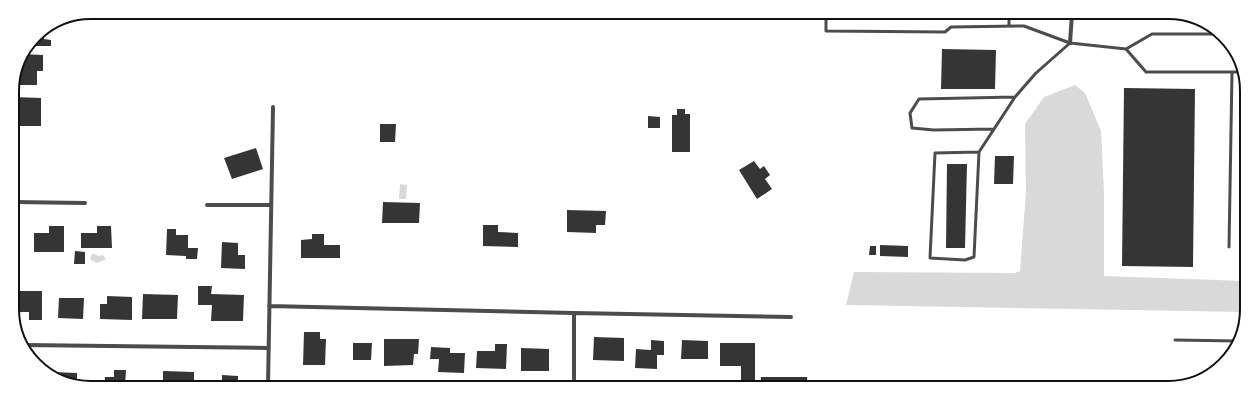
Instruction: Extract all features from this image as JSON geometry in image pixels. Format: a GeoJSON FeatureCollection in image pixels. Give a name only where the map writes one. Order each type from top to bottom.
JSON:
{"type":"FeatureCollection","features":[{"type":"Feature","properties":{"kind":"street"},"geometry":{"type":"LineString","coordinates":[[1070,43],[1072,19]]}},
{"type":"Feature","properties":{"kind":"street"},"geometry":{"type":"LineString","coordinates":[[268,381],[272,107]]}},
{"type":"Feature","properties":{"kind":"street"},"geometry":{"type":"LineString","coordinates":[[19,202],[85,203]]}},
{"type":"Feature","properties":{"kind":"street"},"geometry":{"type":"LineString","coordinates":[[207,205],[271,205]]}},
{"type":"Feature","properties":{"kind":"street"},"geometry":{"type":"LineString","coordinates":[[269,306],[791,316]]}},
{"type":"Feature","properties":{"kind":"street"},"geometry":{"type":"LineString","coordinates":[[574,313],[574,381]]}},
{"type":"Feature","properties":{"kind":"street"},"geometry":{"type":"LineString","coordinates":[[29,345],[268,348]]}},
{"type":"Feature","properties":{"kind":"lane"},"geometry":{"type":"LineString","coordinates":[[826,19],[826,31],[945,32],[951,27],[1024,26],[1070,43],[1126,49],[1152,34],[1212,34]]}},
{"type":"Feature","properties":{"kind":"lane"},"geometry":{"type":"LineString","coordinates":[[1009,19],[1010,26]]}},
{"type":"Feature","properties":{"kind":"lane"},"geometry":{"type":"LineString","coordinates":[[979,152],[935,153],[930,258],[966,260],[974,257],[979,152],[1015,98],[1036,73],[1070,43]]}},
{"type":"Feature","properties":{"kind":"lane"},"geometry":{"type":"LineString","coordinates":[[1126,49],[1146,72],[1237,72]]}},
{"type":"Feature","properties":{"kind":"lane"},"geometry":{"type":"LineString","coordinates":[[1229,247],[1232,72]]}},
{"type":"Feature","properties":{"kind":"lane"},"geometry":{"type":"LineString","coordinates":[[994,129],[934,130],[912,128],[910,113],[919,99],[1015,98]]}},
{"type":"Feature","properties":{"kind":"lane"},"geometry":{"type":"LineString","coordinates":[[1175,340],[1232,341]]}},
{"type":"Feature","properties":{"kind":"shaded area"},"geometry":{"type":"Polygon","coordinates":[[[1075,85],[1085,93],[1101,131],[1104,193],[1104,276],[1240,281],[1240,312],[846,305],[854,272],[1015,273],[1020,271],[1026,192],[1025,124],[1044,97],[1075,85]]]}},
{"type":"Feature","properties":{"kind":"shaded area"},"geometry":{"type":"Polygon","coordinates":[[[400,184],[407,185],[406,199],[399,199],[400,184]]]}},
{"type":"Feature","properties":{"kind":"shaded area"},"geometry":{"type":"Polygon","coordinates":[[[92,254],[98,256],[103,255],[105,260],[96,263],[90,259],[92,254]]]}},
{"type":"Feature","properties":{"kind":"building"},"geometry":{"type":"Polygon","coordinates":[[[44,37],[44,39],[51,40],[51,46],[35,46],[44,37]]]}},
{"type":"Feature","properties":{"kind":"building"},"geometry":{"type":"Polygon","coordinates":[[[942,49],[996,50],[995,89],[941,89],[942,49]]]}},
{"type":"Feature","properties":{"kind":"building"},"geometry":{"type":"Polygon","coordinates":[[[29,54],[43,55],[43,71],[37,71],[37,85],[19,85],[21,73],[29,54]]]}},
{"type":"Feature","properties":{"kind":"building"},"geometry":{"type":"Polygon","coordinates":[[[1124,88],[1195,89],[1193,267],[1122,266],[1124,88]]]}},
{"type":"Feature","properties":{"kind":"building"},"geometry":{"type":"Polygon","coordinates":[[[19,97],[41,98],[41,126],[19,126],[19,97]]]}},
{"type":"Feature","properties":{"kind":"building"},"geometry":{"type":"Polygon","coordinates":[[[677,109],[685,109],[685,114],[690,114],[690,152],[672,152],[672,115],[677,115],[677,109]]]}},
{"type":"Feature","properties":{"kind":"building"},"geometry":{"type":"Polygon","coordinates":[[[648,116],[660,117],[660,128],[648,128],[648,116]]]}},
{"type":"Feature","properties":{"kind":"building"},"geometry":{"type":"Polygon","coordinates":[[[380,124],[396,124],[395,142],[380,142],[380,124]]]}},
{"type":"Feature","properties":{"kind":"building"},"geometry":{"type":"Polygon","coordinates":[[[256,148],[263,169],[232,179],[224,158],[256,148]]]}},
{"type":"Feature","properties":{"kind":"building"},"geometry":{"type":"Polygon","coordinates":[[[995,156],[1014,156],[1013,184],[994,184],[995,156]]]}},
{"type":"Feature","properties":{"kind":"building"},"geometry":{"type":"Polygon","coordinates":[[[754,161],[760,169],[764,166],[770,175],[765,179],[772,189],[757,199],[739,170],[754,161]]]}},
{"type":"Feature","properties":{"kind":"building"},"geometry":{"type":"Polygon","coordinates":[[[947,164],[967,164],[965,248],[946,248],[947,164]]]}},
{"type":"Feature","properties":{"kind":"building"},"geometry":{"type":"Polygon","coordinates":[[[383,202],[420,203],[419,223],[382,223],[383,202]]]}},
{"type":"Feature","properties":{"kind":"building"},"geometry":{"type":"Polygon","coordinates":[[[567,210],[606,211],[605,225],[596,225],[596,233],[567,232],[567,210]]]}},
{"type":"Feature","properties":{"kind":"building"},"geometry":{"type":"Polygon","coordinates":[[[483,225],[498,225],[498,232],[518,233],[518,247],[483,246],[483,225]]]}},
{"type":"Feature","properties":{"kind":"building"},"geometry":{"type":"Polygon","coordinates":[[[49,226],[64,226],[64,252],[34,252],[34,233],[49,233],[49,226]]]}},
{"type":"Feature","properties":{"kind":"building"},"geometry":{"type":"Polygon","coordinates":[[[97,226],[111,226],[112,248],[81,248],[81,233],[97,233],[97,226]]]}},
{"type":"Feature","properties":{"kind":"building"},"geometry":{"type":"Polygon","coordinates":[[[167,229],[176,229],[176,235],[188,235],[188,248],[198,248],[197,259],[186,259],[186,256],[166,255],[167,229]]]}},
{"type":"Feature","properties":{"kind":"building"},"geometry":{"type":"Polygon","coordinates":[[[312,234],[324,234],[324,245],[340,245],[340,258],[301,258],[301,240],[312,239],[312,234]]]}},
{"type":"Feature","properties":{"kind":"building"},"geometry":{"type":"Polygon","coordinates":[[[222,242],[238,243],[238,255],[245,255],[245,269],[221,268],[222,242]]]}},
{"type":"Feature","properties":{"kind":"building"},"geometry":{"type":"Polygon","coordinates":[[[880,245],[908,246],[908,257],[880,256],[880,245]]]}},
{"type":"Feature","properties":{"kind":"building"},"geometry":{"type":"Polygon","coordinates":[[[870,246],[876,246],[876,255],[869,255],[870,246]]]}},
{"type":"Feature","properties":{"kind":"building"},"geometry":{"type":"Polygon","coordinates":[[[75,251],[85,252],[85,264],[74,264],[75,251]]]}},
{"type":"Feature","properties":{"kind":"building"},"geometry":{"type":"Polygon","coordinates":[[[198,286],[212,286],[211,294],[244,295],[243,321],[211,321],[212,305],[198,305],[198,286]]]}},
{"type":"Feature","properties":{"kind":"building"},"geometry":{"type":"Polygon","coordinates":[[[19,291],[42,291],[42,320],[29,320],[29,312],[19,312],[19,291]]]}},
{"type":"Feature","properties":{"kind":"building"},"geometry":{"type":"Polygon","coordinates":[[[143,294],[178,295],[177,319],[142,319],[143,294]]]}},
{"type":"Feature","properties":{"kind":"building"},"geometry":{"type":"Polygon","coordinates":[[[107,296],[132,297],[132,320],[100,319],[100,304],[107,304],[107,296]]]}},
{"type":"Feature","properties":{"kind":"building"},"geometry":{"type":"Polygon","coordinates":[[[59,298],[84,298],[83,319],[58,318],[59,298]]]}},
{"type":"Feature","properties":{"kind":"building"},"geometry":{"type":"Polygon","coordinates":[[[304,332],[320,332],[320,339],[326,339],[325,365],[303,365],[304,332]]]}},
{"type":"Feature","properties":{"kind":"building"},"geometry":{"type":"Polygon","coordinates":[[[594,337],[624,338],[624,361],[593,360],[594,337]]]}},
{"type":"Feature","properties":{"kind":"building"},"geometry":{"type":"Polygon","coordinates":[[[384,339],[419,339],[418,354],[414,354],[413,365],[384,366],[384,339]]]}},
{"type":"Feature","properties":{"kind":"building"},"geometry":{"type":"Polygon","coordinates":[[[651,340],[664,341],[664,355],[657,355],[657,369],[635,368],[636,349],[651,350],[651,340]]]}},
{"type":"Feature","properties":{"kind":"building"},"geometry":{"type":"Polygon","coordinates":[[[682,340],[708,341],[708,359],[681,359],[682,340]]]}},
{"type":"Feature","properties":{"kind":"building"},"geometry":{"type":"Polygon","coordinates":[[[353,343],[372,343],[371,360],[353,360],[353,343]]]}},
{"type":"Feature","properties":{"kind":"building"},"geometry":{"type":"Polygon","coordinates":[[[720,343],[755,343],[755,381],[741,381],[741,366],[720,366],[720,343]]]}},
{"type":"Feature","properties":{"kind":"building"},"geometry":{"type":"Polygon","coordinates":[[[495,344],[507,344],[506,369],[476,368],[477,351],[495,351],[495,344]]]}},
{"type":"Feature","properties":{"kind":"building"},"geometry":{"type":"Polygon","coordinates":[[[431,347],[450,348],[450,353],[465,353],[464,373],[438,372],[439,359],[430,359],[431,347]]]}},
{"type":"Feature","properties":{"kind":"building"},"geometry":{"type":"Polygon","coordinates":[[[521,348],[549,349],[549,371],[521,371],[521,348]]]}},
{"type":"Feature","properties":{"kind":"building"},"geometry":{"type":"Polygon","coordinates":[[[114,370],[126,370],[125,381],[105,381],[105,377],[114,377],[114,370]]]}},
{"type":"Feature","properties":{"kind":"building"},"geometry":{"type":"Polygon","coordinates":[[[163,371],[194,372],[194,381],[163,381],[163,371]]]}},
{"type":"Feature","properties":{"kind":"building"},"geometry":{"type":"Polygon","coordinates":[[[58,372],[77,373],[77,379],[58,372]]]}},
{"type":"Feature","properties":{"kind":"building"},"geometry":{"type":"Polygon","coordinates":[[[222,375],[238,376],[238,381],[222,381],[222,375]]]}},
{"type":"Feature","properties":{"kind":"building"},"geometry":{"type":"Polygon","coordinates":[[[761,377],[807,377],[807,381],[761,381],[761,377]]]}}]}
